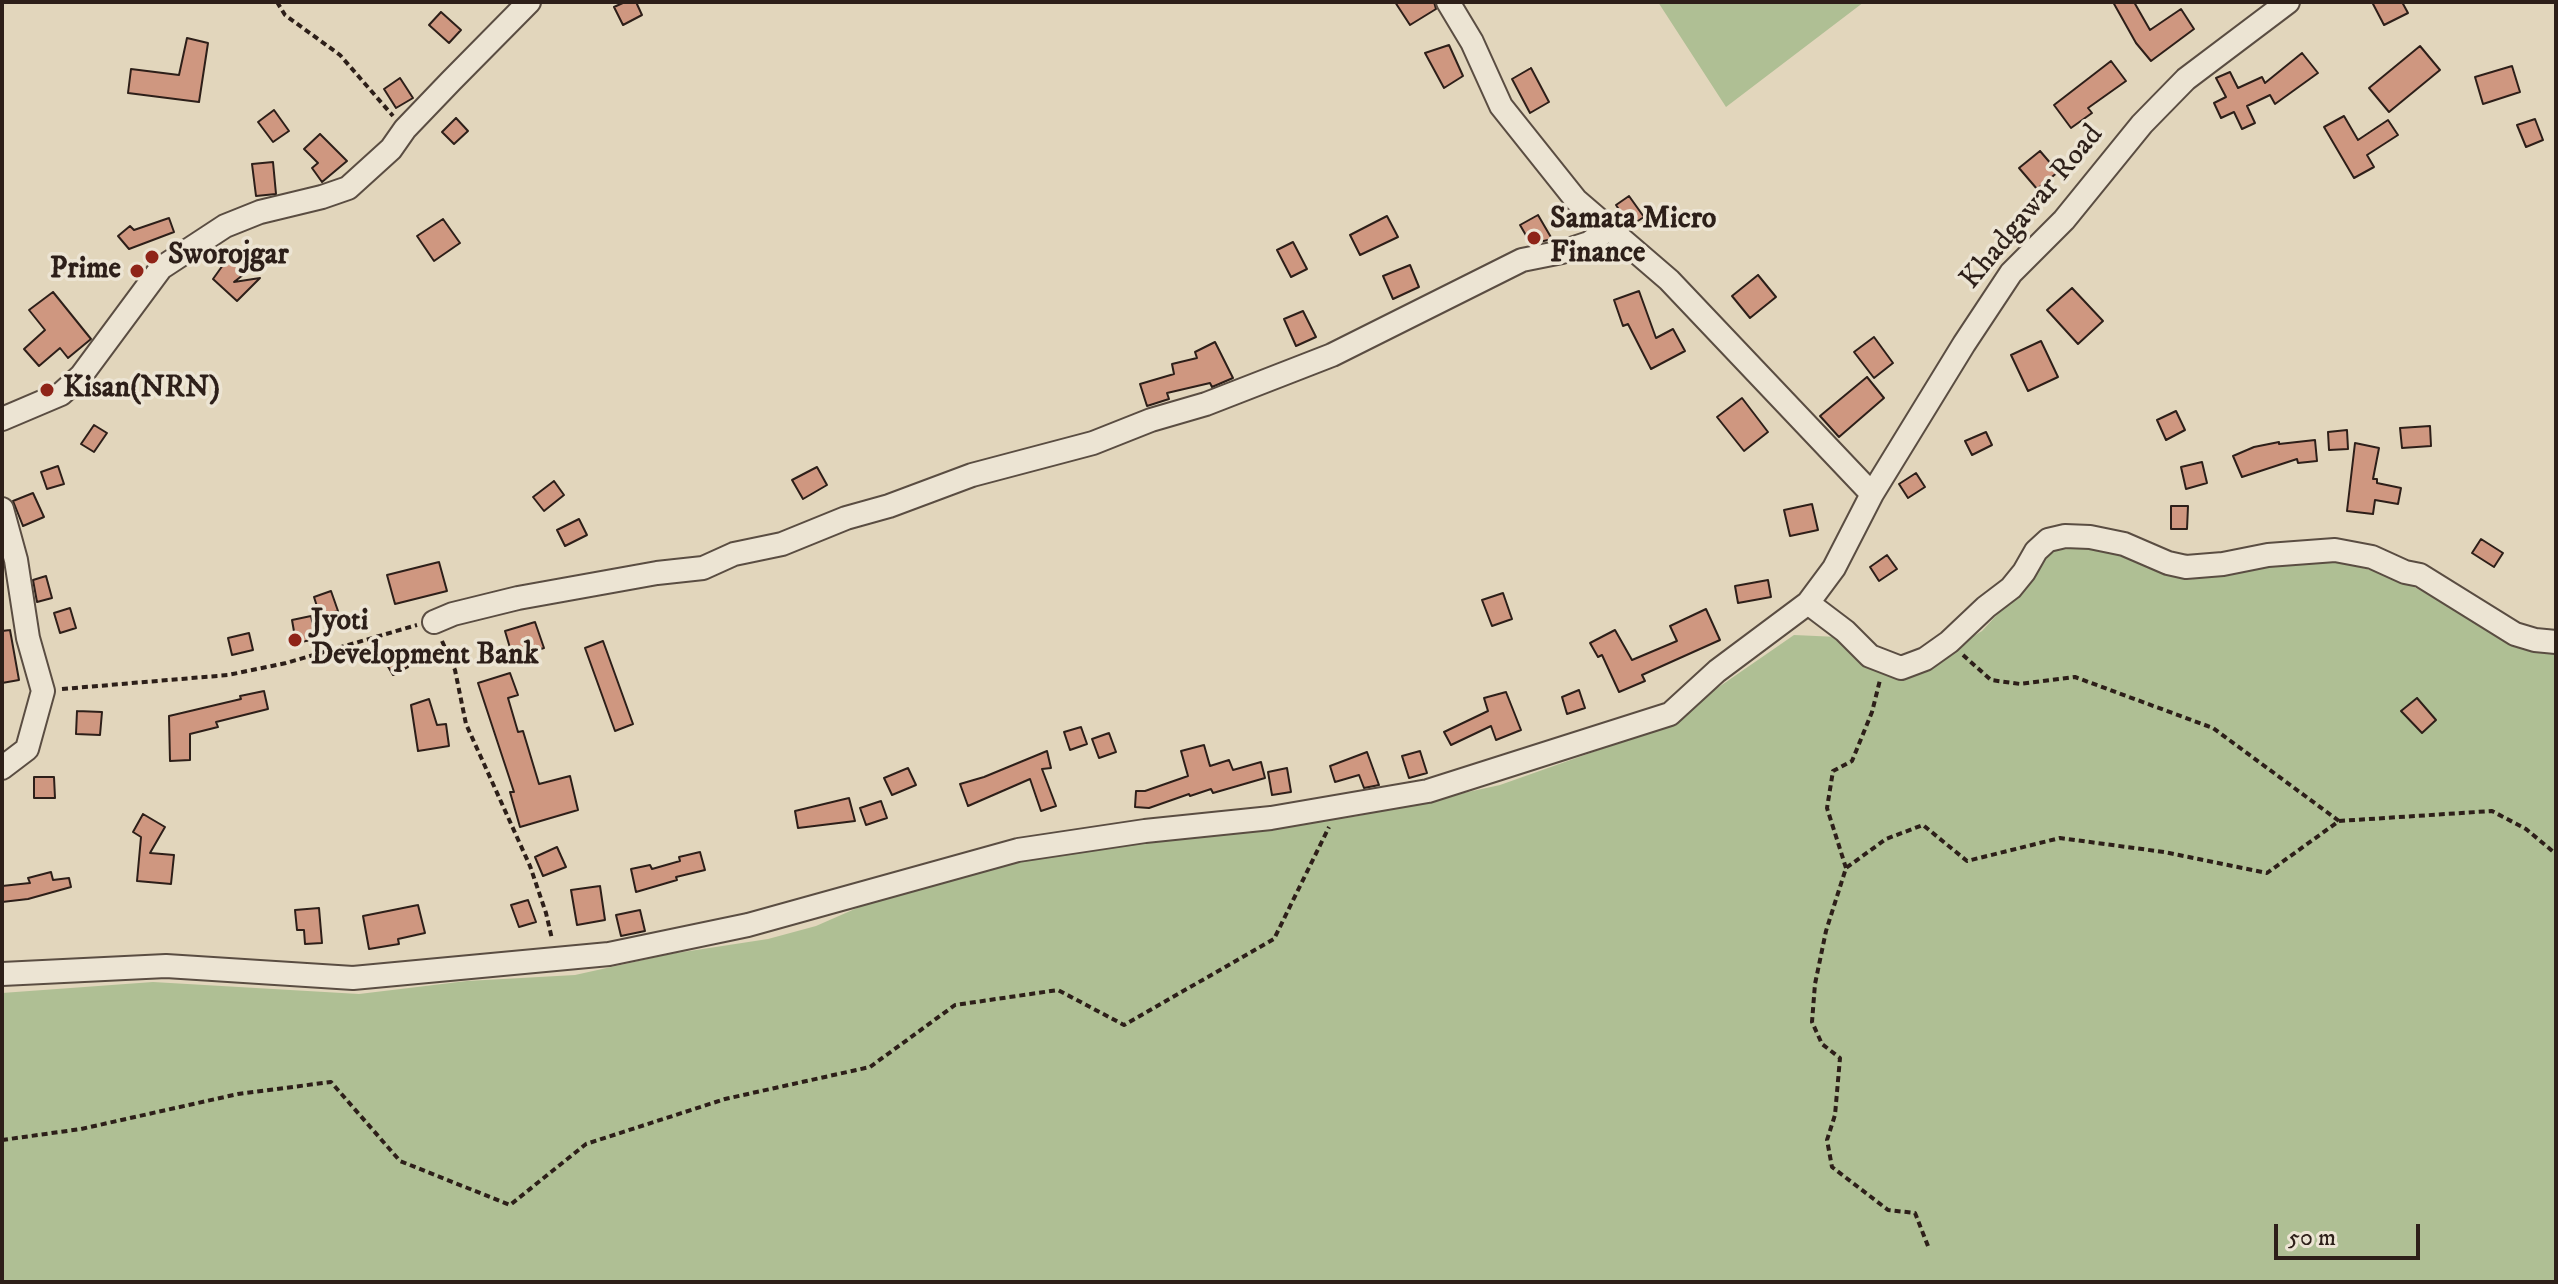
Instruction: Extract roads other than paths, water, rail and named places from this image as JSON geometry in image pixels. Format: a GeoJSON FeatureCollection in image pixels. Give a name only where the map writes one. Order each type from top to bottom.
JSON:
{"type":"FeatureCollection","features":[{"type":"Feature","properties":{"kind":"street"},"geometry":{"type":"LineString","coordinates":[[2,419],[61,394],[81,376],[161,268],[225,226],[260,212],[348,188],[391,149],[405,129],[529,2]]}},
{"type":"Feature","properties":{"kind":"street"},"geometry":{"type":"LineString","coordinates":[[1448,2],[1472,42],[1501,106],[1576,200],[1669,280],[1872,494]]}},
{"type":"Feature","properties":{"kind":"street","name":"Khadgawar Road"},"geometry":{"type":"LineString","coordinates":[[2,974],[166,966],[353,978],[609,954],[748,925],[1018,850],[1145,831],[1271,818],[1428,791],[1670,714],[1717,671],[1808,603],[1834,568],[1872,494],[2011,273],[2064,220],[2142,124],[2186,79],[2288,2]]}},
{"type":"Feature","properties":{"kind":"street"},"geometry":{"type":"LineString","coordinates":[[434,622],[453,614],[518,598],[657,573],[703,568],[734,554],[782,544],[846,518],[901,502],[972,475],[1093,443],[1151,420],[1206,404],[1332,355],[1522,260],[1589,243],[1610,228]]}},
{"type":"Feature","properties":{"kind":"street"},"geometry":{"type":"LineString","coordinates":[[2,509],[16,560],[28,638],[38,664],[43,691],[27,749],[2,768]]}},
{"type":"Feature","properties":{"kind":"street"},"geometry":{"type":"LineString","coordinates":[[1808,603],[1845,631],[1870,656],[1884,664],[1901,668],[1925,659],[1949,642],[2011,588],[2036,551],[2048,540],[2065,536],[2090,537],[2124,544],[2168,563],[2186,567],[2268,555],[2335,550],[2372,557],[2405,572],[2420,575],[2515,634],[2556,642]]}},
{"type":"Feature","properties":{"kind":"place","name":"Samata Micro Finance"},"geometry":{"type":"Point","coordinates":[1534,238]}},
{"type":"Feature","properties":{"kind":"place","name":"Sworojgar"},"geometry":{"type":"Point","coordinates":[152,257]}},
{"type":"Feature","properties":{"kind":"place","name":"Prime"},"geometry":{"type":"Point","coordinates":[137,271]}},
{"type":"Feature","properties":{"kind":"place","name":"Kisan(NRN)"},"geometry":{"type":"Point","coordinates":[47,390]}},
{"type":"Feature","properties":{"kind":"place","name":"Jyoti Development Bank"},"geometry":{"type":"Point","coordinates":[295,640]}}]}
